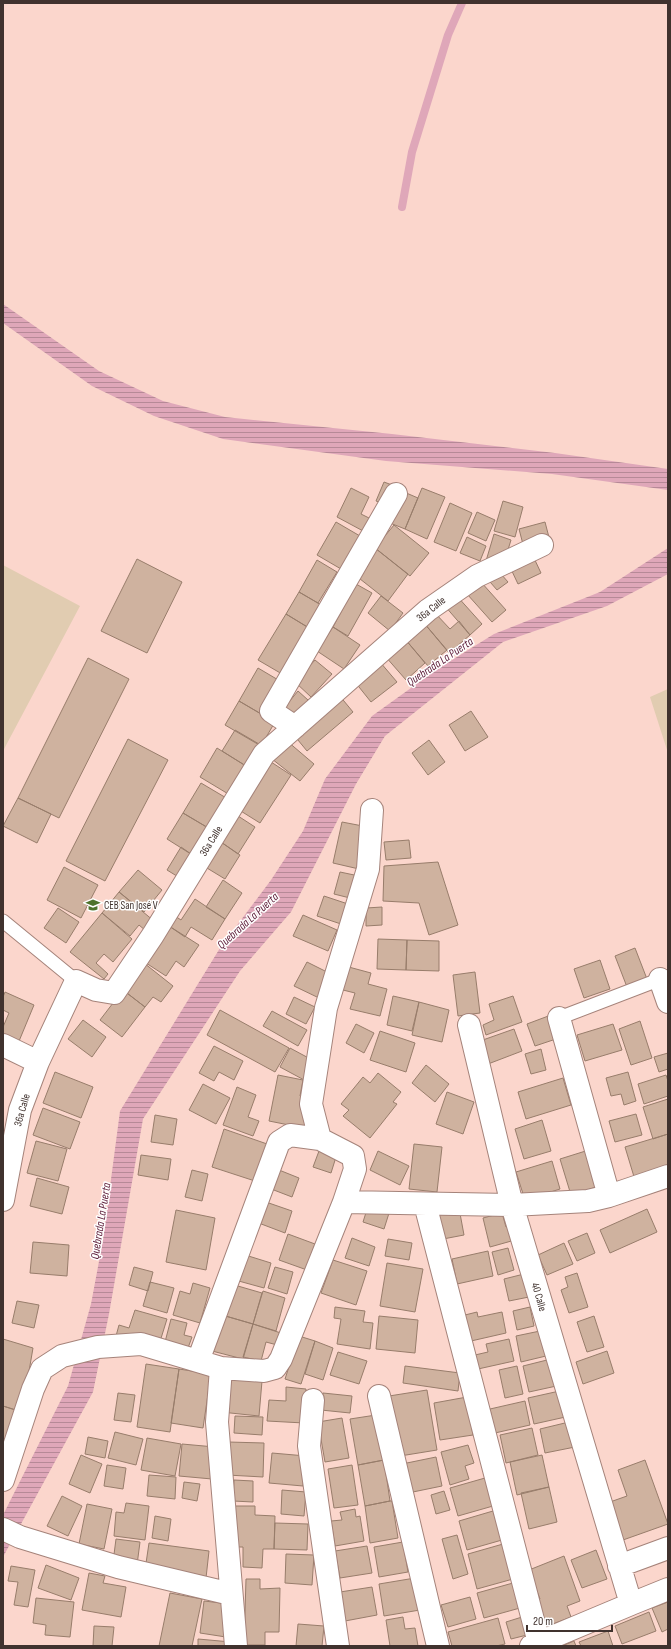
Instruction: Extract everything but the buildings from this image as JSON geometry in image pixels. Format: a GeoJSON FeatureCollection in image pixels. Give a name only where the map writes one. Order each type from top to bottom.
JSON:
{"type":"FeatureCollection","features":[{"type":"Feature","properties":{"kind":"street"},"geometry":{"type":"LineString","coordinates":[[295,727],[271,711],[396,494]]}},
{"type":"Feature","properties":{"kind":"street","name":"36a Calle"},"geometry":{"type":"LineString","coordinates":[[3,1200],[6,1162],[20,1110],[38,1062],[76,981],[96,990],[114,992],[153,935],[264,754],[428,610],[477,576],[542,545]]}},
{"type":"Feature","properties":{"kind":"street"},"geometry":{"type":"LineString","coordinates":[[320,1139],[311,1104],[325,1015],[368,869],[372,810]]}},
{"type":"Feature","properties":{"kind":"street"},"geometry":{"type":"LineString","coordinates":[[664,978],[668,1002]]}},
{"type":"Feature","properties":{"kind":"street"},"geometry":{"type":"LineString","coordinates":[[560,1018],[609,1196]]}},
{"type":"Feature","properties":{"kind":"street","name":"40 Calle"},"geometry":{"type":"LineString","coordinates":[[469,1025],[512,1205],[631,1604]]}},
{"type":"Feature","properties":{"kind":"street"},"geometry":{"type":"LineString","coordinates":[[3,1045],[38,1062]]}},
{"type":"Feature","properties":{"kind":"street"},"geometry":{"type":"LineString","coordinates":[[3,1480],[33,1389],[42,1369],[62,1356],[98,1347],[141,1344],[221,1368],[264,1371],[274,1368],[281,1359],[344,1202],[355,1169],[353,1156],[320,1139],[290,1135],[279,1142],[198,1361]]}},
{"type":"Feature","properties":{"kind":"street"},"geometry":{"type":"LineString","coordinates":[[344,1202],[512,1205],[588,1201],[609,1196],[668,1176]]}},
{"type":"Feature","properties":{"kind":"street"},"geometry":{"type":"LineString","coordinates":[[425,1204],[535,1645],[668,1589]]}},
{"type":"Feature","properties":{"kind":"street"},"geometry":{"type":"LineString","coordinates":[[221,1368],[217,1422],[236,1646]]}},
{"type":"Feature","properties":{"kind":"street"},"geometry":{"type":"LineString","coordinates":[[379,1396],[438,1646]]}},
{"type":"Feature","properties":{"kind":"street"},"geometry":{"type":"LineString","coordinates":[[313,1400],[309,1446],[338,1646]]}},
{"type":"Feature","properties":{"kind":"street"},"geometry":{"type":"LineString","coordinates":[[12,1533],[118,1567],[231,1594]]}},
{"type":"Feature","properties":{"kind":"street"},"geometry":{"type":"LineString","coordinates":[[619,1566],[668,1548]]}},
{"type":"Feature","properties":{"kind":"lane"},"geometry":{"type":"LineString","coordinates":[[3,921],[76,981]]}},
{"type":"Feature","properties":{"kind":"lane"},"geometry":{"type":"LineString","coordinates":[[560,1018],[664,978]]}},
{"type":"Feature","properties":{"kind":"shaded area"},"geometry":{"type":"Polygon","coordinates":[[[3,565],[80,606],[3,751],[3,565]]]}},
{"type":"Feature","properties":{"kind":"shaded area"},"geometry":{"type":"Polygon","coordinates":[[[668,689],[668,753],[650,697],[668,689]]]}},
{"type":"Feature","properties":{"kind":"water"},"geometry":{"type":"Polygon","coordinates":[[[3,304],[99,371],[163,401],[225,417],[392,434],[555,453],[668,469],[668,490],[552,474],[386,461],[223,439],[154,416],[92,386],[3,323],[3,304]]]}},
{"type":"Feature","properties":{"kind":"water","name":"Quebrada La Puerta"},"geometry":{"type":"Polygon","coordinates":[[[668,548],[668,574],[607,606],[503,642],[385,736],[356,784],[291,912],[240,971],[143,1119],[109,1314],[93,1392],[3,1557],[3,1515],[68,1386],[91,1304],[103,1240],[120,1111],[220,948],[271,880],[303,831],[325,779],[372,716],[436,670],[494,634],[600,592],[668,548]]]}},
{"type":"Feature","properties":{"kind":"waterway"},"geometry":{"type":"LineString","coordinates":[[402,207],[412,152],[448,35],[462,3]]}},
{"type":"Feature","properties":{"kind":"place","name":"CEB San José V"},"geometry":{"type":"Point","coordinates":[93,905]}}]}
